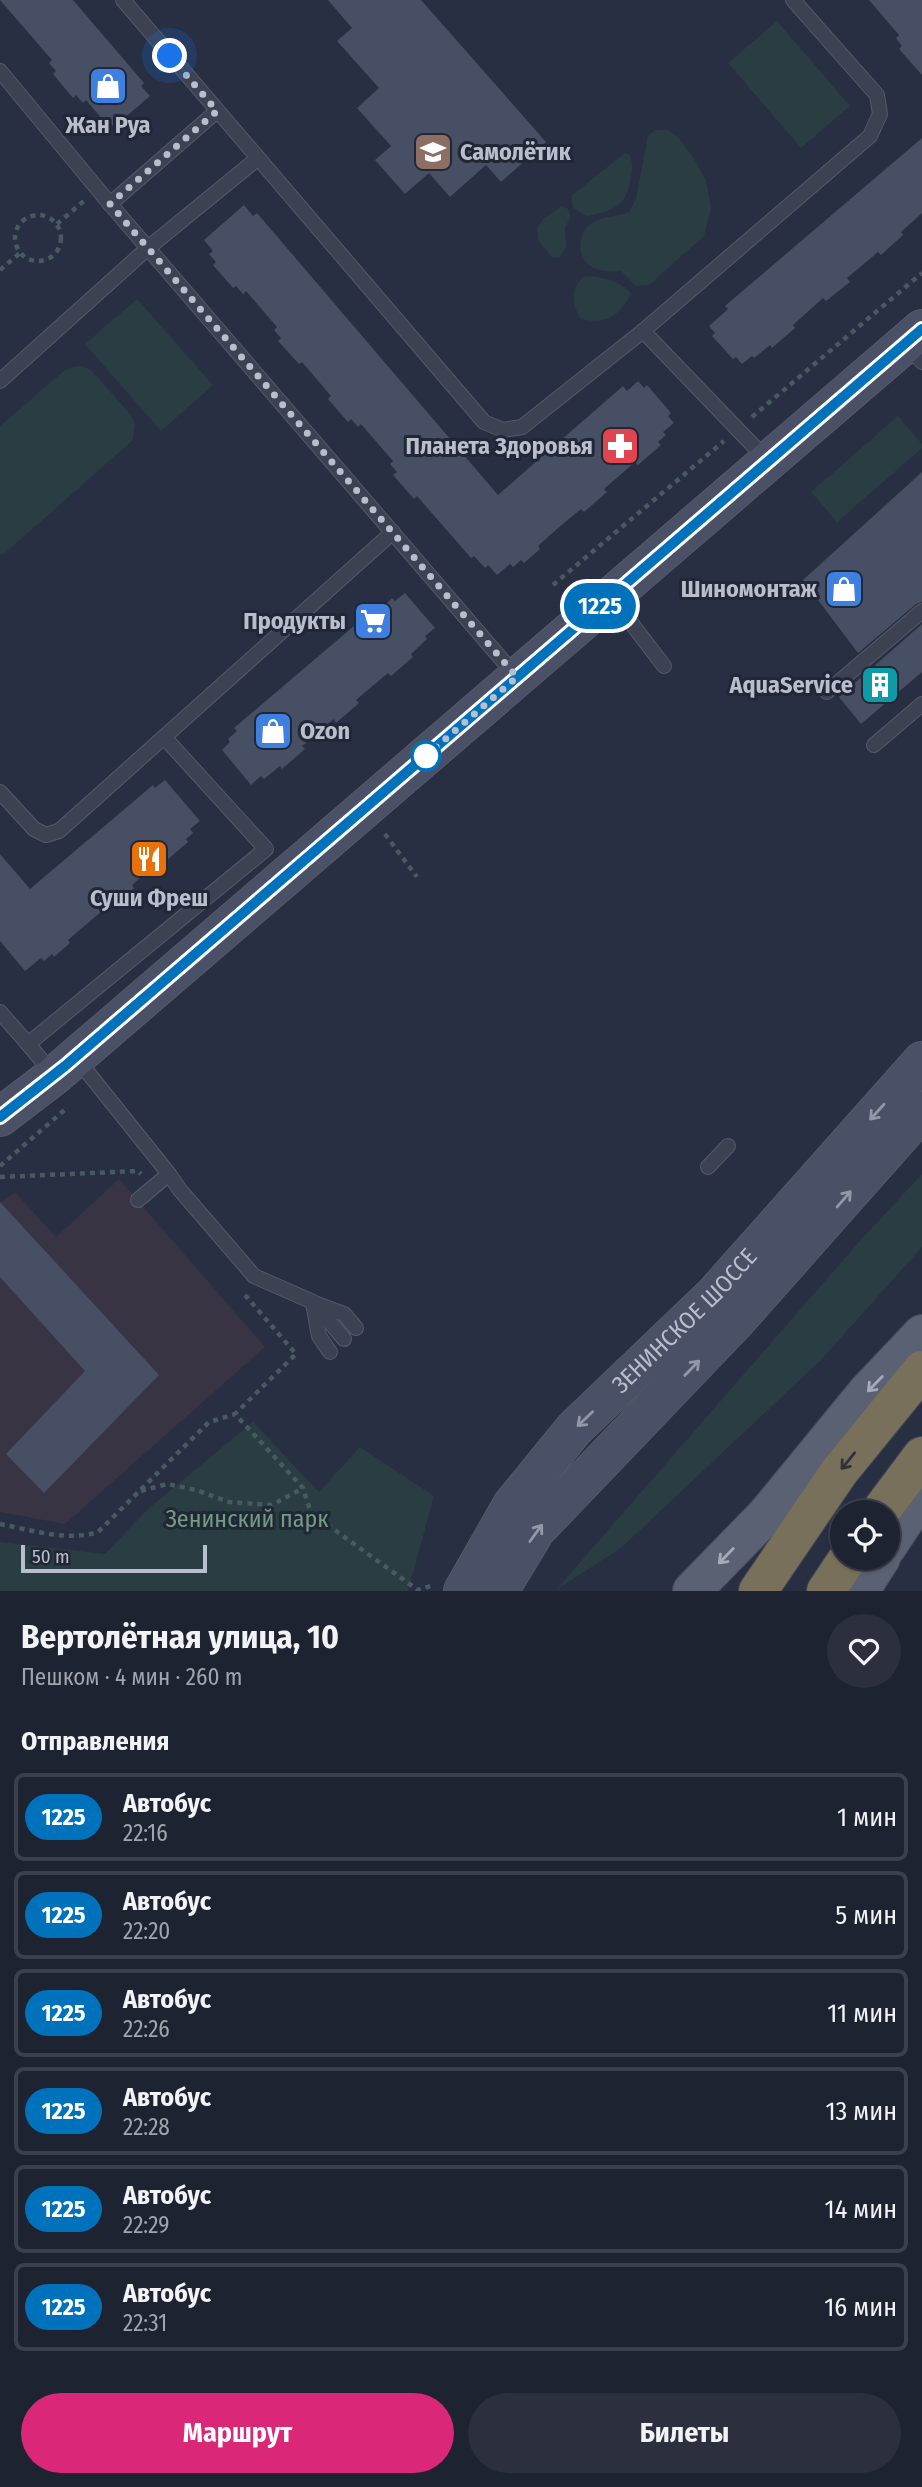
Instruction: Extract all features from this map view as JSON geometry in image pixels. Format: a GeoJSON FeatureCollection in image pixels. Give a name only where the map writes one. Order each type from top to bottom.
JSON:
{"type":"FeatureCollection","features":[{"type":"Feature","properties":{"kind":"highway"},"geometry":{"type":"LineString","coordinates":[[758,1591],[839,1472],[922,1370]]}},
{"type":"Feature","properties":{"kind":"highway"},"geometry":{"type":"LineString","coordinates":[[889,1500],[922,1456]]}},
{"type":"Feature","properties":{"kind":"highway"},"geometry":{"type":"LineString","coordinates":[[825,1591],[840,1570]]}},
{"type":"Feature","properties":{"kind":"main road"},"geometry":{"type":"LineString","coordinates":[[0,1117],[65,1066],[278,861],[517,677],[768,461],[917,345]]}},
{"type":"Feature","properties":{"kind":"main road","name":"ЗЕНИНСКОЕ ШОССЕ"},"geometry":{"type":"LineString","coordinates":[[451,1587],[512,1505],[574,1429],[714,1295],[922,1061]]}},
{"type":"Feature","properties":{"kind":"main road"},"geometry":{"type":"LineString","coordinates":[[499,1591],[536,1530],[736,1321],[922,1111]]}},
{"type":"Feature","properties":{"kind":"main road"},"geometry":{"type":"LineString","coordinates":[[692,1591],[767,1514],[867,1392],[922,1334]]}},
{"type":"Feature","properties":{"kind":"main road"},"geometry":{"type":"LineString","coordinates":[[900,1527],[922,1494]]}},
{"type":"Feature","properties":{"kind":"main road"},"geometry":{"type":"LineString","coordinates":[[860,1591],[873,1570]]}},
{"type":"Feature","properties":{"kind":"lane"},"geometry":{"type":"LineString","coordinates":[[123,0],[484,422],[503,430],[522,427],[643,331],[870,136],[880,114],[877,95],[793,0]]}},
{"type":"Feature","properties":{"kind":"lane"},"geometry":{"type":"LineString","coordinates":[[0,71],[110,204],[517,677]]}},
{"type":"Feature","properties":{"kind":"lane"},"geometry":{"type":"LineString","coordinates":[[110,204],[217,111]]}},
{"type":"Feature","properties":{"kind":"lane"},"geometry":{"type":"LineString","coordinates":[[0,381],[148,248],[257,159]]}},
{"type":"Feature","properties":{"kind":"lane"},"geometry":{"type":"LineString","coordinates":[[643,331],[768,461]]}},
{"type":"Feature","properties":{"kind":"lane"},"geometry":{"type":"LineString","coordinates":[[0,792],[34,829],[46,835],[59,831],[393,532]]}},
{"type":"Feature","properties":{"kind":"lane"},"geometry":{"type":"LineString","coordinates":[[611,596],[664,666]]}},
{"type":"Feature","properties":{"kind":"lane"},"geometry":{"type":"LineString","coordinates":[[827,692],[922,611]]}},
{"type":"Feature","properties":{"kind":"lane"},"geometry":{"type":"LineString","coordinates":[[874,745],[922,704]]}},
{"type":"Feature","properties":{"kind":"lane"},"geometry":{"type":"LineString","coordinates":[[28,1044],[278,861],[164,737]]}},
{"type":"Feature","properties":{"kind":"lane"},"geometry":{"type":"LineString","coordinates":[[0,1012],[28,1044],[65,1066],[169,1174],[254,1276],[344,1314],[356,1328]]}},
{"type":"Feature","properties":{"kind":"lane"},"geometry":{"type":"LineString","coordinates":[[708,1167],[728,1146]]}},
{"type":"Feature","properties":{"kind":"lane"},"geometry":{"type":"LineString","coordinates":[[138,1200],[169,1174]]}},
{"type":"Feature","properties":{"kind":"lane"},"geometry":{"type":"LineString","coordinates":[[313,1302],[344,1339]]}},
{"type":"Feature","properties":{"kind":"lane"},"geometry":{"type":"LineString","coordinates":[[313,1302],[319,1336],[330,1352]]}},
{"type":"Feature","properties":{"kind":"path"},"geometry":{"type":"LineString","coordinates":[[57,224],[98,189]]}},
{"type":"Feature","properties":{"kind":"path"},"geometry":{"type":"LineString","coordinates":[[47,216],[57,224],[61,241],[55,254],[41,261],[26,258],[20,253],[15,238],[25,219],[47,216]]}},
{"type":"Feature","properties":{"kind":"path"},"geometry":{"type":"LineString","coordinates":[[0,270],[20,253]]}},
{"type":"Feature","properties":{"kind":"path"},"geometry":{"type":"LineString","coordinates":[[384,834],[417,877]]}},
{"type":"Feature","properties":{"kind":"path"},"geometry":{"type":"LineString","coordinates":[[0,1177],[138,1171],[153,1187]]}},
{"type":"Feature","properties":{"kind":"path"},"geometry":{"type":"LineString","coordinates":[[0,1524],[83,1537],[98,1532],[209,1422],[235,1414],[296,1354],[243,1292]]}},
{"type":"Feature","properties":{"kind":"path"},"geometry":{"type":"LineString","coordinates":[[235,1414],[303,1488],[311,1513],[418,1591],[451,1587]]}},
{"type":"Feature","properties":{"kind":"path"},"geometry":{"type":"LineString","coordinates":[[139,1491],[167,1484],[196,1490],[229,1502],[272,1505],[303,1488]]}},
{"type":"Feature","properties":{"kind":"shaded area"},"geometry":{"type":"Polygon","coordinates":[[[119,1179],[265,1347],[65,1524],[0,1512],[0,1203],[15,1192],[56,1237],[119,1179]]]}},
{"type":"Feature","properties":{"kind":"green space"},"geometry":{"type":"Polygon","coordinates":[[[777,21],[850,106],[801,148],[728,63],[777,21]]]}},
{"type":"Feature","properties":{"kind":"green space"},"geometry":{"type":"Polygon","coordinates":[[[656,130],[668,130],[678,137],[694,159],[706,180],[711,207],[704,236],[649,285],[636,286],[621,271],[605,271],[592,267],[583,257],[581,241],[584,231],[592,223],[629,212],[636,199],[648,135],[656,130]]]}},
{"type":"Feature","properties":{"kind":"green space"},"geometry":{"type":"Polygon","coordinates":[[[625,153],[631,158],[632,171],[628,191],[621,203],[610,210],[587,216],[573,208],[571,196],[625,153]]]}},
{"type":"Feature","properties":{"kind":"green space"},"geometry":{"type":"Polygon","coordinates":[[[562,206],[568,209],[571,217],[565,227],[566,247],[560,257],[553,258],[538,240],[537,229],[543,219],[562,206]]]}},
{"type":"Feature","properties":{"kind":"green space"},"geometry":{"type":"Polygon","coordinates":[[[585,276],[610,280],[622,285],[631,294],[622,308],[611,317],[597,321],[581,319],[575,308],[574,296],[577,285],[585,276]]]}},
{"type":"Feature","properties":{"kind":"green space"},"geometry":{"type":"Polygon","coordinates":[[[137,299],[213,385],[161,431],[85,344],[137,299]]]}},
{"type":"Feature","properties":{"kind":"green space"},"geometry":{"type":"Polygon","coordinates":[[[81,366],[91,370],[130,414],[135,424],[133,440],[0,555],[0,426],[64,371],[81,366]]]}},
{"type":"Feature","properties":{"kind":"green space"},"geometry":{"type":"Polygon","coordinates":[[[898,416],[922,444],[922,448],[837,522],[811,492],[898,416]]]}},
{"type":"Feature","properties":{"kind":"green space"},"geometry":{"type":"Polygon","coordinates":[[[922,1174],[922,1247],[821,1360],[621,1548],[556,1590],[858,1243],[922,1174]]]}},
{"type":"Feature","properties":{"kind":"green space","name":"Зенинский парк"},"geometry":{"type":"Polygon","coordinates":[[[253,1422],[319,1492],[360,1447],[434,1496],[408,1591],[0,1591],[0,1542],[105,1554],[149,1508],[253,1422]]]}},
{"type":"Feature","properties":{"kind":"building"},"geometry":{"type":"Polygon","coordinates":[[[0,0],[73,0],[144,83],[141,86],[150,96],[114,127],[106,118],[103,120],[86,100],[83,103],[76,95],[73,98],[53,74],[56,71],[49,63],[52,60],[0,0]]]}},
{"type":"Feature","properties":{"kind":"building"},"geometry":{"type":"Polygon","coordinates":[[[328,0],[421,0],[546,142],[501,182],[486,165],[450,197],[429,173],[405,194],[375,160],[391,146],[357,108],[379,88],[337,41],[352,28],[328,0]]]}},
{"type":"Feature","properties":{"kind":"building"},"geometry":{"type":"Polygon","coordinates":[[[869,0],[922,0],[922,75],[899,49],[902,46],[896,38],[899,35],[869,0]]]}},
{"type":"Feature","properties":{"kind":"building"},"geometry":{"type":"Polygon","coordinates":[[[922,138],[922,213],[881,255],[878,252],[847,278],[850,282],[826,301],[823,298],[772,348],[770,345],[742,364],[736,357],[733,359],[712,336],[715,333],[709,326],[728,309],[725,306],[922,138]]]}},
{"type":"Feature","properties":{"kind":"building"},"geometry":{"type":"Polygon","coordinates":[[[244,205],[253,216],[257,213],[498,495],[623,386],[627,391],[638,381],[644,388],[647,385],[671,413],[668,416],[674,423],[663,432],[666,435],[658,442],[661,445],[638,465],[635,462],[604,489],[607,492],[584,512],[581,509],[558,528],[524,563],[521,560],[513,567],[510,564],[497,575],[488,565],[485,568],[474,556],[471,558],[417,496],[414,499],[393,475],[397,472],[390,464],[393,461],[361,424],[358,427],[351,419],[348,422],[328,399],[331,396],[302,362],[299,364],[278,341],[281,338],[274,330],[277,327],[246,291],[243,294],[236,286],[233,288],[213,265],[216,262],[209,254],[213,251],[204,240],[244,205]]]}},
{"type":"Feature","properties":{"kind":"building"},"geometry":{"type":"Polygon","coordinates":[[[922,472],[922,602],[916,604],[858,653],[803,580],[922,472]]]}},
{"type":"Feature","properties":{"kind":"building"},"geometry":{"type":"Polygon","coordinates":[[[405,593],[435,628],[411,654],[413,657],[391,676],[388,673],[356,700],[359,703],[336,723],[334,719],[302,746],[305,749],[282,769],[280,766],[264,779],[261,776],[251,785],[222,750],[230,742],[228,739],[237,731],[234,728],[381,603],[384,606],[392,598],[395,601],[405,593]]]}},
{"type":"Feature","properties":{"kind":"building","name":"AquaService"},"geometry":{"type":"Polygon","coordinates":[[[922,624],[922,672],[861,724],[839,697],[922,624]]]}},
{"type":"Feature","properties":{"kind":"building"},"geometry":{"type":"Polygon","coordinates":[[[165,780],[200,821],[190,829],[193,833],[186,839],[188,842],[166,861],[163,858],[132,885],[134,888],[112,908],[109,905],[68,940],[70,943],[54,957],[52,954],[44,961],[41,958],[25,971],[0,941],[0,854],[30,889],[153,785],[155,788],[165,780]]]}},
{"type":"Feature","properties":{"kind":"building"},"geometry":{"type":"Polygon","coordinates":[[[0,1202],[159,1375],[44,1493],[6,1454],[85,1371],[0,1277],[0,1202]]]}},
{"type":"Feature","properties":{"kind":"bus line","name":"1225"},"geometry":{"type":"LineString","coordinates":[[0,1117],[55,1075],[922,329]]}},
{"type":"Feature","properties":{"kind":"place","name":"Жан Руа"},"geometry":{"type":"Point","coordinates":[108,86]}},
{"type":"Feature","properties":{"kind":"place","name":"Самолётик"},"geometry":{"type":"Point","coordinates":[433,152]}},
{"type":"Feature","properties":{"kind":"place","name":"Планета Здоровья"},"geometry":{"type":"Point","coordinates":[620,446]}},
{"type":"Feature","properties":{"kind":"place","name":"Шиномонтаж"},"geometry":{"type":"Point","coordinates":[844,589]}},
{"type":"Feature","properties":{"kind":"place","name":"Продукты"},"geometry":{"type":"Point","coordinates":[373,621]}},
{"type":"Feature","properties":{"kind":"place","name":"AquaService"},"geometry":{"type":"Point","coordinates":[880,685]}},
{"type":"Feature","properties":{"kind":"place","name":"Ozon"},"geometry":{"type":"Point","coordinates":[273,731]}},
{"type":"Feature","properties":{"kind":"place","name":"Суши Фреш"},"geometry":{"type":"Point","coordinates":[149,859]}},
{"type":"Feature","properties":{"kind":"route"},"geometry":{"type":"LineString","coordinates":[[170,56],[217,111],[110,204],[517,677],[426,756]]}}]}
